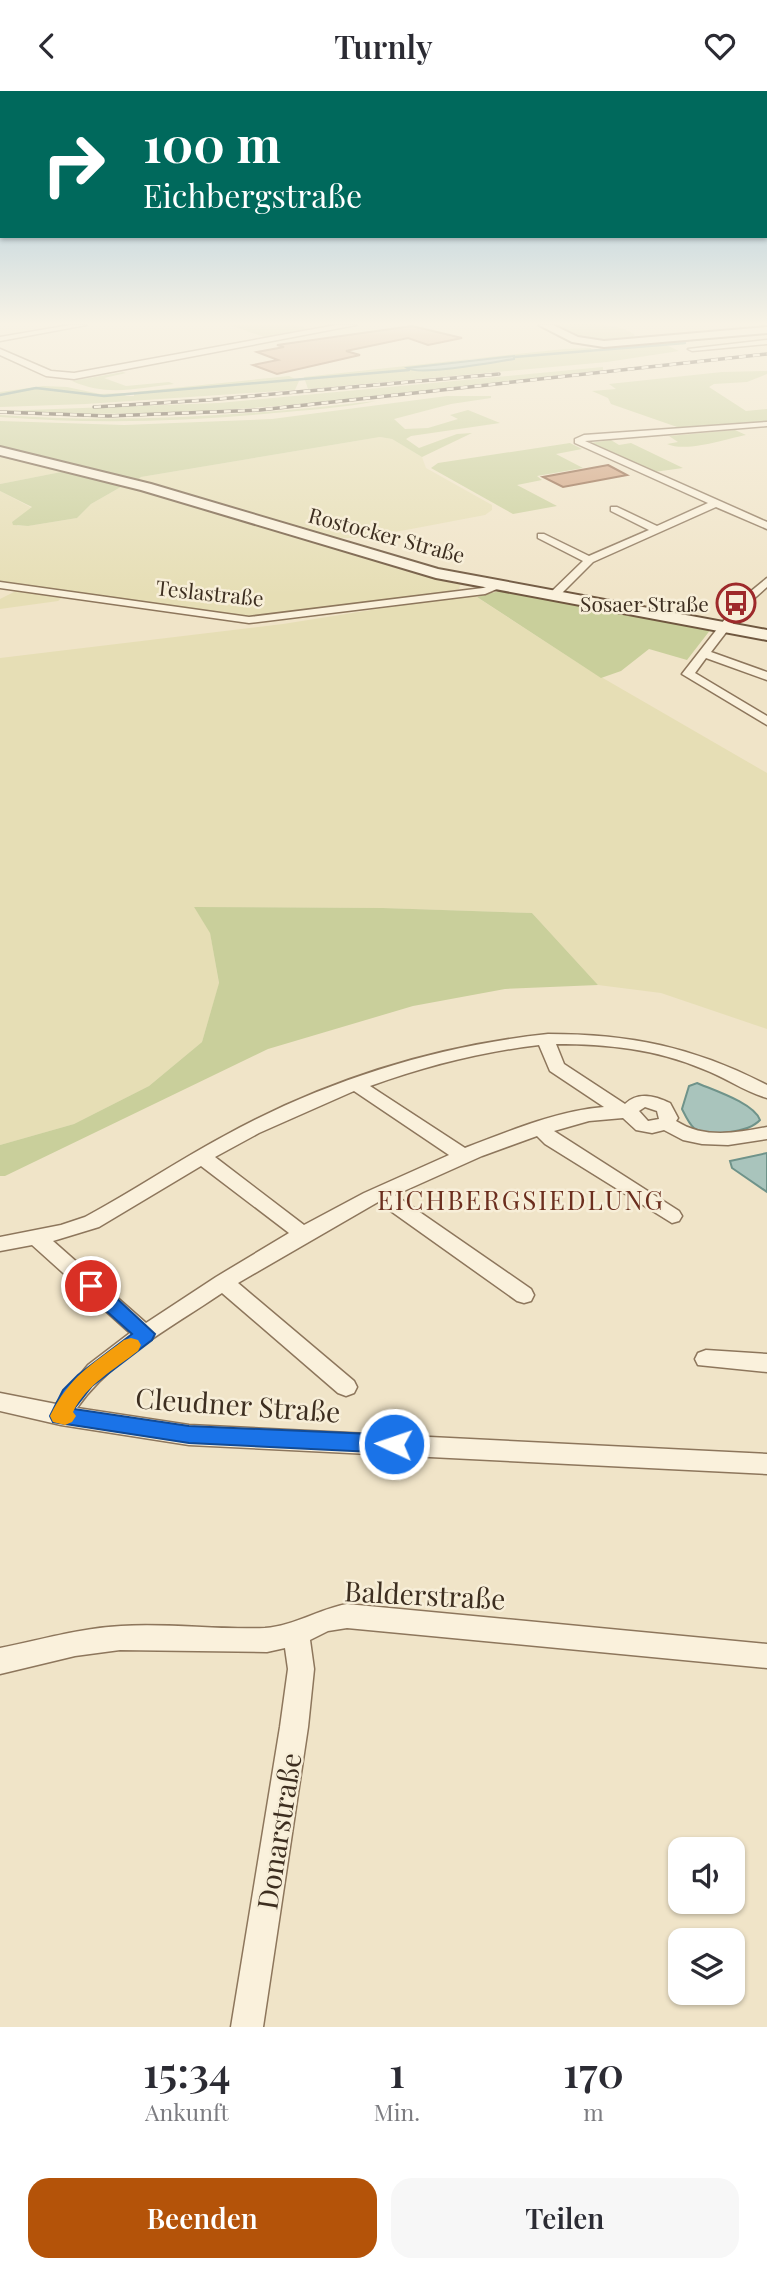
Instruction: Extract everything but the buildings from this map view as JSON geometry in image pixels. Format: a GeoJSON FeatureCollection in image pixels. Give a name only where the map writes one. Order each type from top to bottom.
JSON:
{"type":"FeatureCollection","features":[{"type":"Feature","properties":{"kind":"main road","name":"Rostocker Straße"},"geometry":{"type":"LineString","coordinates":[[0,451],[146,487],[388,561],[499,586],[724,625],[767,635]]}},
{"type":"Feature","properties":{"kind":"street"},"geometry":{"type":"LineString","coordinates":[[767,424],[593,437],[578,441],[767,526]]}},
{"type":"Feature","properties":{"kind":"street"},"geometry":{"type":"LineString","coordinates":[[554,595],[589,560],[714,504]]}},
{"type":"Feature","properties":{"kind":"street"},"geometry":{"type":"LineString","coordinates":[[614,509],[655,529]]}},
{"type":"Feature","properties":{"kind":"street"},"geometry":{"type":"LineString","coordinates":[[541,536],[589,560]]}},
{"type":"Feature","properties":{"kind":"street"},"geometry":{"type":"LineString","coordinates":[[767,581],[724,625],[688,674],[767,721]]}},
{"type":"Feature","properties":{"kind":"street","name":"Teslastraße"},"geometry":{"type":"LineString","coordinates":[[0,585],[249,620],[485,591],[499,586]]}},
{"type":"Feature","properties":{"kind":"street"},"geometry":{"type":"LineString","coordinates":[[751,595],[767,598]]}},
{"type":"Feature","properties":{"kind":"street"},"geometry":{"type":"LineString","coordinates":[[702,653],[767,677]]}},
{"type":"Feature","properties":{"kind":"street"},"geometry":{"type":"LineString","coordinates":[[545,1039],[556,1067],[626,1111],[642,1125],[651,1127],[666,1123],[693,1137],[713,1140],[767,1133]]}},
{"type":"Feature","properties":{"kind":"street"},"geometry":{"type":"LineString","coordinates":[[1,1245],[92,1223],[251,1130],[357,1085],[502,1043],[545,1039],[606,1039],[649,1045],[716,1067],[767,1092]]}},
{"type":"Feature","properties":{"kind":"street"},"geometry":{"type":"LineString","coordinates":[[357,1085],[465,1157]]}},
{"type":"Feature","properties":{"kind":"street"},"geometry":{"type":"LineString","coordinates":[[61,1416],[70,1396],[85,1380],[145,1334],[223,1282],[303,1234],[380,1194],[465,1157],[586,1115],[626,1111]]}},
{"type":"Feature","properties":{"kind":"street"},"geometry":{"type":"LineString","coordinates":[[541,1129],[552,1140],[672,1216]]}},
{"type":"Feature","properties":{"kind":"street"},"geometry":{"type":"LineString","coordinates":[[203,1158],[303,1234]]}},
{"type":"Feature","properties":{"kind":"street"},"geometry":{"type":"LineString","coordinates":[[380,1194],[524,1295]]}},
{"type":"Feature","properties":{"kind":"street"},"geometry":{"type":"LineString","coordinates":[[37,1238],[145,1334]]}},
{"type":"Feature","properties":{"kind":"street"},"geometry":{"type":"LineString","coordinates":[[223,1282],[346,1387]]}},
{"type":"Feature","properties":{"kind":"street"},"geometry":{"type":"LineString","coordinates":[[706,1359],[767,1363]]}},
{"type":"Feature","properties":{"kind":"street","name":"Cleudner Straße"},"geometry":{"type":"LineString","coordinates":[[0,1402],[61,1416],[189,1435],[767,1464]]}},
{"type":"Feature","properties":{"kind":"street","name":"Balderstraße"},"geometry":{"type":"LineString","coordinates":[[0,1661],[75,1644],[120,1638],[267,1640],[296,1634],[325,1620],[347,1616],[767,1656]]}},
{"type":"Feature","properties":{"kind":"street","name":"Donarstraße"},"geometry":{"type":"LineString","coordinates":[[247,2027],[295,1727],[301,1669],[296,1634]]}},
{"type":"Feature","properties":{"kind":"shaded area"},"geometry":{"type":"Polygon","coordinates":[[[380,437],[392,439],[422,457],[426,468],[492,505],[492,510],[485,515],[406,530],[338,538],[322,536],[138,480],[141,477],[380,437]]]}},
{"type":"Feature","properties":{"kind":"shaded area"},"geometry":{"type":"Polygon","coordinates":[[[0,453],[60,468],[61,472],[0,484],[0,453]]]}},
{"type":"Feature","properties":{"kind":"shaded area"},"geometry":{"type":"Polygon","coordinates":[[[126,484],[461,582],[459,589],[255,617],[0,582],[0,491],[32,508],[12,522],[18,526],[28,526],[77,518],[91,504],[126,484]]]}},
{"type":"Feature","properties":{"kind":"shaded area"},"geometry":{"type":"Polygon","coordinates":[[[18,590],[64,596],[58,601],[0,609],[0,599],[18,590]]]}},
{"type":"Feature","properties":{"kind":"shaded area"},"geometry":{"type":"Polygon","coordinates":[[[472,594],[589,670],[767,773],[767,1029],[661,993],[598,985],[532,913],[383,908],[194,907],[210,932],[219,984],[202,1042],[149,1086],[74,1124],[0,1145],[0,658],[283,624],[472,594]]]}},
{"type":"Feature","properties":{"kind":"green space"},"geometry":{"type":"Polygon","coordinates":[[[0,415],[94,419],[248,415],[171,420],[68,421],[0,415]]]}},
{"type":"Feature","properties":{"kind":"green space"},"geometry":{"type":"Polygon","coordinates":[[[300,415],[408,415],[394,419],[405,429],[428,428],[458,419],[451,415],[481,415],[500,423],[411,436],[406,439],[419,448],[457,434],[472,433],[422,457],[392,439],[380,437],[141,477],[138,480],[80,469],[88,467],[0,447],[0,421],[124,425],[272,419],[300,415]]]}},
{"type":"Feature","properties":{"kind":"green space"},"geometry":{"type":"Polygon","coordinates":[[[644,415],[767,415],[767,422],[680,428],[644,415]]]}},
{"type":"Feature","properties":{"kind":"green space"},"geometry":{"type":"Polygon","coordinates":[[[735,430],[746,435],[696,446],[667,444],[678,442],[669,436],[735,430]]]}},
{"type":"Feature","properties":{"kind":"green space"},"geometry":{"type":"Polygon","coordinates":[[[611,440],[619,445],[631,443],[683,468],[654,472],[590,443],[611,440]]]}},
{"type":"Feature","properties":{"kind":"green space"},"geometry":{"type":"Polygon","coordinates":[[[570,443],[582,449],[556,454],[583,468],[537,476],[542,480],[517,485],[557,506],[513,514],[431,468],[438,463],[570,443]]]}},
{"type":"Feature","properties":{"kind":"green space"},"geometry":{"type":"Polygon","coordinates":[[[61,472],[100,476],[126,484],[91,504],[77,518],[28,526],[13,525],[12,522],[32,507],[0,491],[0,484],[61,472]]]}},
{"type":"Feature","properties":{"kind":"green space"},"geometry":{"type":"Polygon","coordinates":[[[499,591],[711,629],[687,660],[649,649],[621,671],[601,678],[477,597],[499,591]]]}},
{"type":"Feature","properties":{"kind":"green space"},"geometry":{"type":"Polygon","coordinates":[[[194,907],[383,908],[532,913],[598,985],[505,989],[413,1006],[268,1049],[5,1176],[0,1176],[0,1145],[74,1124],[149,1086],[202,1042],[219,983],[210,933],[194,907]]]}},
{"type":"Feature","properties":{"kind":"water"},"geometry":{"type":"Polygon","coordinates":[[[697,1083],[742,1103],[760,1120],[747,1128],[729,1132],[710,1133],[694,1128],[682,1109],[689,1086],[697,1083]]]}},
{"type":"Feature","properties":{"kind":"water"},"geometry":{"type":"Polygon","coordinates":[[[767,1153],[767,1192],[732,1168],[730,1161],[767,1153]]]}},
{"type":"Feature","properties":{"kind":"railway"},"geometry":{"type":"LineString","coordinates":[[90,415],[125,415]]}},
{"type":"Feature","properties":{"kind":"slow traffic"},"geometry":{"type":"LineString","coordinates":[[65,1416],[61,1416],[70,1396],[85,1380],[131,1345]]}},
{"type":"Feature","properties":{"kind":"place","name":"Sosaer Straße"},"geometry":{"type":"Point","coordinates":[736,603]}},
{"type":"Feature","properties":{"kind":"district","name":"EICHBERGSIEDLUNG"},"geometry":{"type":"Point","coordinates":[521,1199]}},
{"type":"Feature","properties":{"kind":"route"},"geometry":{"type":"LineString","coordinates":[[91,1286],[145,1334],[85,1380],[70,1396],[61,1416],[189,1435],[394,1444]]}}]}
